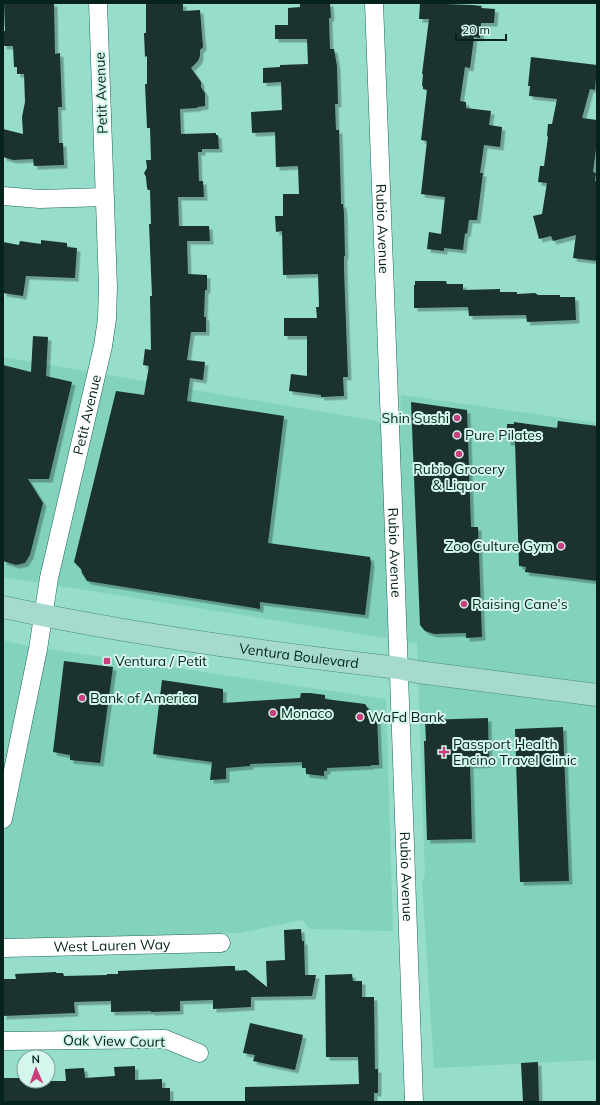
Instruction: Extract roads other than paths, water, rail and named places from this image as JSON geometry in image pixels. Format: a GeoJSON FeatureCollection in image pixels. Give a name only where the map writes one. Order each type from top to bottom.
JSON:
{"type":"FeatureCollection","features":[{"type":"Feature","properties":{"kind":"main road","name":"Ventura Boulevard"},"geometry":{"type":"LineString","coordinates":[[3,607],[152,635],[255,651],[399,668],[418,672],[597,695]]}},
{"type":"Feature","properties":{"kind":"street","name":"Petit Avenue"},"geometry":{"type":"LineString","coordinates":[[3,819],[38,649],[48,578],[103,346],[107,319],[108,287],[98,3]]}},
{"type":"Feature","properties":{"kind":"street","name":"Rubio Avenue"},"geometry":{"type":"LineString","coordinates":[[374,3],[414,1102]]}},
{"type":"Feature","properties":{"kind":"street"},"geometry":{"type":"LineString","coordinates":[[3,196],[40,199],[104,197]]}},
{"type":"Feature","properties":{"kind":"street","name":"West Lauren Way"},"geometry":{"type":"LineString","coordinates":[[3,948],[221,942]]}},
{"type":"Feature","properties":{"kind":"street","name":"Oak View Court"},"geometry":{"type":"LineString","coordinates":[[3,1041],[165,1039],[199,1053]]}},
{"type":"Feature","properties":{"kind":"place","name":"Shin Sushi"},"geometry":{"type":"Point","coordinates":[457,418]}},
{"type":"Feature","properties":{"kind":"place","name":"Pure Pilates"},"geometry":{"type":"Point","coordinates":[457,435]}},
{"type":"Feature","properties":{"kind":"place","name":"Rubio Grocery & Liquor"},"geometry":{"type":"Point","coordinates":[459,454]}},
{"type":"Feature","properties":{"kind":"place","name":"Zoo Culture Gym"},"geometry":{"type":"Point","coordinates":[561,546]}},
{"type":"Feature","properties":{"kind":"place","name":"Raising Cane's"},"geometry":{"type":"Point","coordinates":[464,604]}},
{"type":"Feature","properties":{"kind":"place","name":"Ventura / Petit"},"geometry":{"type":"Point","coordinates":[107,661]}},
{"type":"Feature","properties":{"kind":"place","name":"Bank of America"},"geometry":{"type":"Point","coordinates":[82,698]}},
{"type":"Feature","properties":{"kind":"place","name":"Monaco"},"geometry":{"type":"Point","coordinates":[273,713]}},
{"type":"Feature","properties":{"kind":"place","name":"WaFd Bank"},"geometry":{"type":"Point","coordinates":[360,717]}},
{"type":"Feature","properties":{"kind":"place","name":"Passport Health Encino Travel Clinic"},"geometry":{"type":"Point","coordinates":[444,752]}}]}
